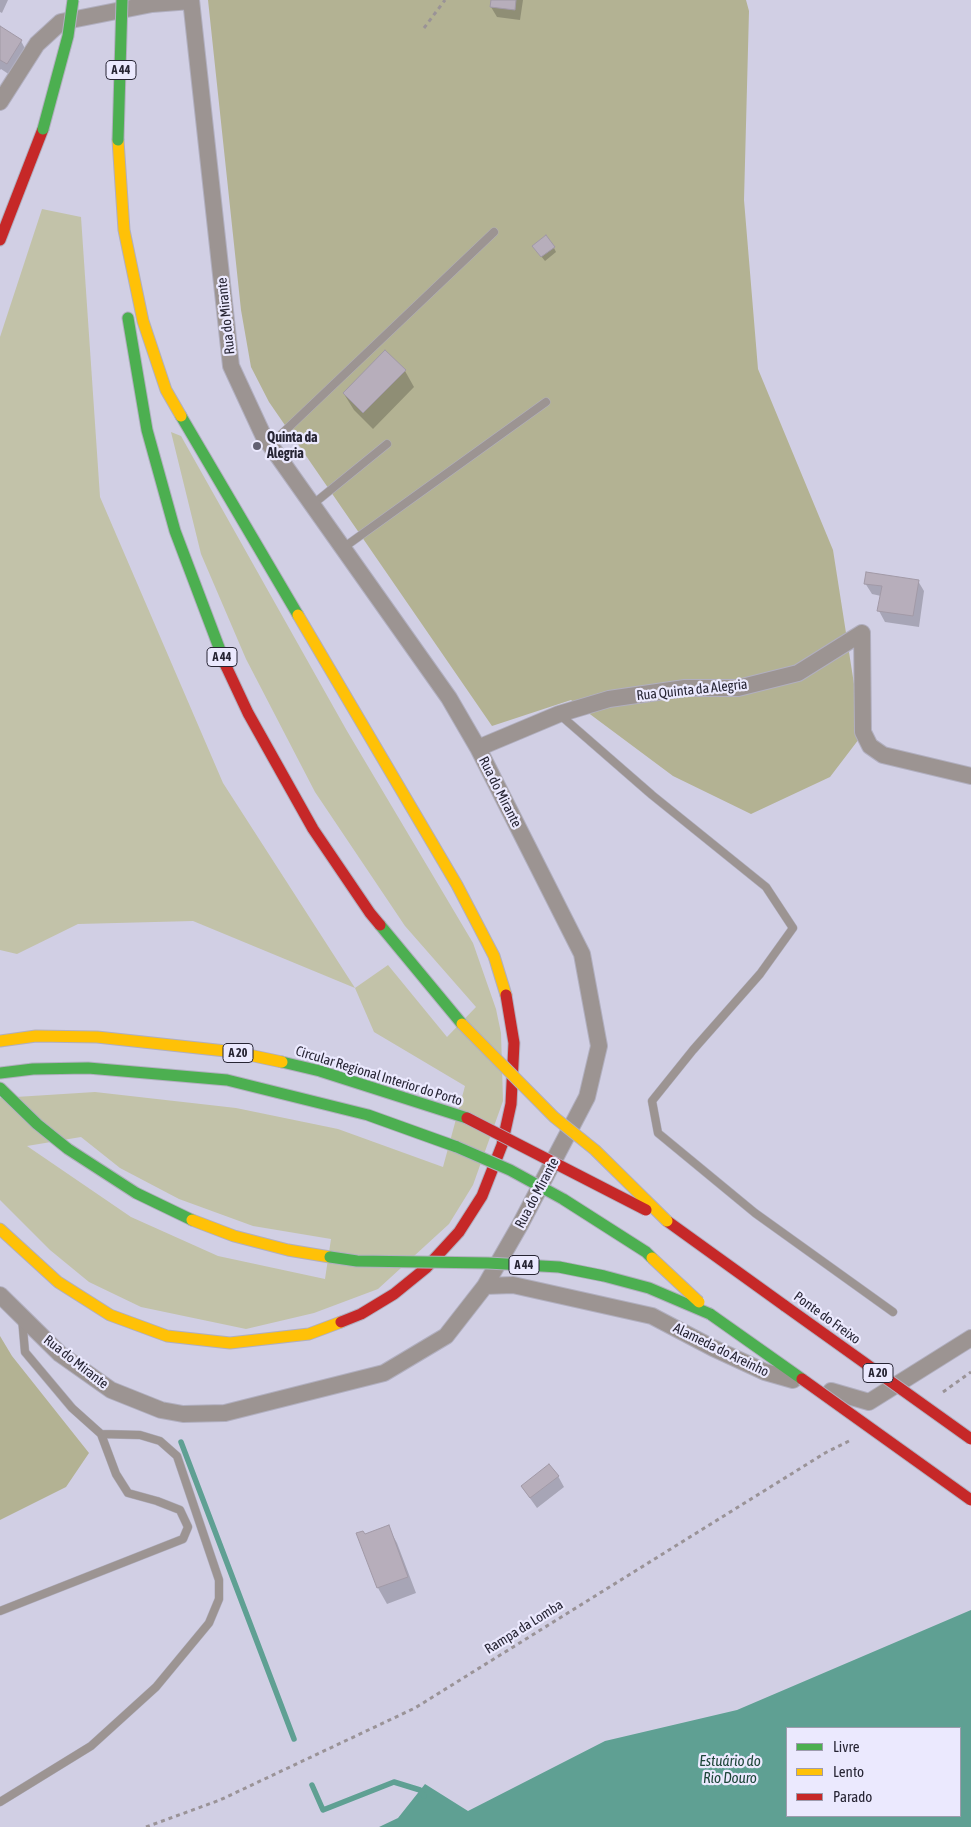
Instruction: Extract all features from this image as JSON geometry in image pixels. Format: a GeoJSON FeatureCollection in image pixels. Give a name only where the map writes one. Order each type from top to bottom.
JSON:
{"type":"FeatureCollection","features":[{"type":"Feature","properties":{"kind":"highway"},"geometry":{"type":"LineString","coordinates":[[0,240],[42,129],[63,54],[73,0]]}},
{"type":"Feature","properties":{"kind":"highway","name":"A 44"},"geometry":{"type":"LineString","coordinates":[[121,273],[124,230],[118,140],[122,0]]}},
{"type":"Feature","properties":{"kind":"highway"},"geometry":{"type":"LineString","coordinates":[[0,1229],[58,1282],[110,1315],[167,1336],[230,1343],[310,1334],[361,1314],[394,1294],[426,1268],[459,1232],[482,1196],[502,1144],[511,1104],[514,1043],[506,993],[494,956],[457,885],[166,390],[144,321],[124,230]]}},
{"type":"Feature","properties":{"kind":"highway","name":"A 44"},"geometry":{"type":"LineString","coordinates":[[126,303],[147,430],[175,531],[221,655],[244,704],[312,829],[370,912],[462,1024],[554,1116],[596,1150],[667,1221]]}},
{"type":"Feature","properties":{"kind":"highway","name":"Circular Regional Interior do Porto"},"geometry":{"type":"LineString","coordinates":[[0,1041],[36,1036],[97,1037],[235,1052],[320,1071],[467,1118],[667,1221]]}},
{"type":"Feature","properties":{"kind":"highway","name":"A 20"},"geometry":{"type":"LineString","coordinates":[[0,1072],[88,1068],[227,1080],[368,1115],[457,1147],[510,1170],[563,1199],[646,1252],[710,1314],[971,1500]]}},
{"type":"Feature","properties":{"kind":"highway","name":"A 44"},"geometry":{"type":"LineString","coordinates":[[0,1088],[46,1132],[68,1149],[136,1193],[204,1225],[234,1236],[288,1250],[357,1261],[488,1263],[559,1267],[604,1276],[648,1288],[710,1314]]}},
{"type":"Feature","properties":{"kind":"highway","name":"Ponte do Freixo"},"geometry":{"type":"LineString","coordinates":[[667,1221],[971,1439]]}},
{"type":"Feature","properties":{"kind":"street","name":"Rua do Mirante"},"geometry":{"type":"LineString","coordinates":[[0,102],[37,44],[61,22],[152,4],[191,0],[231,366],[263,435],[449,698],[478,748],[582,954],[599,1046],[587,1097],[520,1226],[485,1286],[446,1336],[384,1373],[225,1413],[183,1414],[160,1410],[111,1390],[60,1354],[0,1295]]}},
{"type":"Feature","properties":{"kind":"street","name":"Rua Quinta da Alegria"},"geometry":{"type":"LineString","coordinates":[[478,748],[559,714],[609,699],[685,688],[738,688],[798,673],[862,632],[864,732],[870,746],[883,755],[971,776]]}},
{"type":"Feature","properties":{"kind":"street","name":"Alameda do Areinho"},"geometry":{"type":"LineString","coordinates":[[485,1286],[513,1285],[652,1316],[713,1348],[765,1372],[868,1402],[971,1338]]}},
{"type":"Feature","properties":{"kind":"lane"},"geometry":{"type":"LineString","coordinates":[[270,445],[494,232]]}},
{"type":"Feature","properties":{"kind":"lane"},"geometry":{"type":"LineString","coordinates":[[343,548],[546,402]]}},
{"type":"Feature","properties":{"kind":"lane"},"geometry":{"type":"LineString","coordinates":[[312,505],[387,444]]}},
{"type":"Feature","properties":{"kind":"lane"},"geometry":{"type":"LineString","coordinates":[[559,714],[652,795],[766,887],[794,928],[760,974],[693,1050],[652,1101],[658,1133],[756,1213],[893,1312]]}},
{"type":"Feature","properties":{"kind":"lane"},"geometry":{"type":"LineString","coordinates":[[0,1610],[183,1539],[188,1526],[180,1510],[128,1493],[116,1474],[101,1434],[72,1408],[25,1352],[21,1316]]}},
{"type":"Feature","properties":{"kind":"lane"},"geometry":{"type":"LineString","coordinates":[[0,1802],[90,1746],[156,1687],[209,1623],[218,1599],[219,1580],[177,1456],[160,1442],[140,1436],[101,1434]]}},
{"type":"Feature","properties":{"kind":"path"},"geometry":{"type":"LineString","coordinates":[[424,28],[445,0]]}},
{"type":"Feature","properties":{"kind":"path","name":"Rampa da Lomba"},"geometry":{"type":"LineString","coordinates":[[146,1827],[220,1800],[415,1708],[825,1453],[858,1437]]}},
{"type":"Feature","properties":{"kind":"shaded area"},"geometry":{"type":"Polygon","coordinates":[[[208,0],[746,0],[749,11],[744,200],[758,369],[833,550],[862,735],[830,777],[751,814],[673,776],[571,700],[492,726],[269,402],[251,367],[241,310],[208,0]]]}},
{"type":"Feature","properties":{"kind":"shaded area"},"geometry":{"type":"Polygon","coordinates":[[[42,209],[81,217],[100,497],[223,783],[355,988],[193,921],[78,924],[17,954],[0,950],[0,337],[42,209]]]}},
{"type":"Feature","properties":{"kind":"shaded area"},"geometry":{"type":"Polygon","coordinates":[[[171,432],[181,436],[347,731],[473,943],[496,1009],[501,1033],[503,1101],[473,1185],[449,1224],[378,1289],[314,1313],[246,1329],[141,1307],[89,1282],[50,1250],[0,1200],[0,1098],[95,1092],[236,1108],[338,1129],[443,1167],[465,1086],[374,1032],[355,988],[388,965],[447,1037],[476,1007],[405,926],[315,792],[246,659],[201,554],[171,432]],[[81,1137],[27,1146],[131,1217],[218,1256],[325,1279],[331,1239],[253,1226],[179,1199],[120,1168],[81,1137]]]}},
{"type":"Feature","properties":{"kind":"shaded area"},"geometry":{"type":"Polygon","coordinates":[[[0,1336],[12,1356],[89,1453],[66,1487],[0,1520],[0,1336]]]}},
{"type":"Feature","properties":{"kind":"water","name":"Estuário do Rio Douro"},"geometry":{"type":"Polygon","coordinates":[[[971,1610],[971,1827],[379,1827],[398,1818],[425,1784],[468,1811],[605,1741],[737,1710],[971,1610]]]}},
{"type":"Feature","properties":{"kind":"building"},"geometry":{"type":"Polygon","coordinates":[[[491,0],[516,0],[515,10],[490,7],[491,0]]]}},
{"type":"Feature","properties":{"kind":"building"},"geometry":{"type":"Polygon","coordinates":[[[0,26],[22,40],[7,64],[0,60],[0,26]]]}},
{"type":"Feature","properties":{"kind":"building"},"geometry":{"type":"Polygon","coordinates":[[[546,235],[555,247],[541,257],[532,246],[546,235]]]}},
{"type":"Feature","properties":{"kind":"building"},"geometry":{"type":"Polygon","coordinates":[[[385,350],[406,370],[363,413],[343,393],[385,350]]]}},
{"type":"Feature","properties":{"kind":"building"},"geometry":{"type":"Polygon","coordinates":[[[866,572],[919,580],[913,616],[877,611],[882,586],[864,584],[866,572]]]}},
{"type":"Feature","properties":{"kind":"building"},"geometry":{"type":"Polygon","coordinates":[[[549,1464],[559,1476],[530,1498],[521,1486],[549,1464]]]}},
{"type":"Feature","properties":{"kind":"building"},"geometry":{"type":"Polygon","coordinates":[[[389,1525],[408,1577],[377,1588],[356,1533],[363,1531],[365,1534],[389,1525]]]}},
{"type":"Feature","properties":{"kind":"waterway"},"geometry":{"type":"LineString","coordinates":[[181,1442],[294,1739]]}},
{"type":"Feature","properties":{"kind":"waterway"},"geometry":{"type":"LineString","coordinates":[[312,1785],[323,1810],[394,1782],[420,1790],[424,1796]]}},
{"type":"Feature","properties":{"kind":"traffic: fast"},"geometry":{"type":"LineString","coordinates":[[43,129],[68,36],[73,0]]}},
{"type":"Feature","properties":{"kind":"traffic: fast"},"geometry":{"type":"LineString","coordinates":[[118,140],[122,0]]}},
{"type":"Feature","properties":{"kind":"traffic: fast"},"geometry":{"type":"LineString","coordinates":[[128,318],[147,430],[175,531],[226,666]]}},
{"type":"Feature","properties":{"kind":"traffic: fast"},"geometry":{"type":"LineString","coordinates":[[181,416],[298,615]]}},
{"type":"Feature","properties":{"kind":"traffic: fast"},"geometry":{"type":"LineString","coordinates":[[380,925],[462,1024]]}},
{"type":"Feature","properties":{"kind":"traffic: fast"},"geometry":{"type":"LineString","coordinates":[[282,1062],[320,1071],[467,1118]]}},
{"type":"Feature","properties":{"kind":"traffic: fast"},"geometry":{"type":"LineString","coordinates":[[0,1073],[33,1069],[88,1068],[227,1080],[368,1115],[457,1147]]}},
{"type":"Feature","properties":{"kind":"traffic: fast"},"geometry":{"type":"LineString","coordinates":[[0,1088],[37,1124],[68,1149],[136,1193],[192,1220]]}},
{"type":"Feature","properties":{"kind":"traffic: fast"},"geometry":{"type":"LineString","coordinates":[[457,1147],[510,1170],[563,1199],[646,1252],[652,1258]]}},
{"type":"Feature","properties":{"kind":"traffic: fast"},"geometry":{"type":"LineString","coordinates":[[330,1257],[357,1261],[488,1263],[559,1267],[649,1288],[710,1314]]}},
{"type":"Feature","properties":{"kind":"traffic: fast"},"geometry":{"type":"LineString","coordinates":[[710,1314],[802,1379]]}},
{"type":"Feature","properties":{"kind":"traffic: slow"},"geometry":{"type":"LineString","coordinates":[[118,140],[124,230],[143,321],[166,390],[181,416]]}},
{"type":"Feature","properties":{"kind":"traffic: slow"},"geometry":{"type":"LineString","coordinates":[[298,615],[457,885],[494,956],[506,995]]}},
{"type":"Feature","properties":{"kind":"traffic: slow"},"geometry":{"type":"LineString","coordinates":[[462,1024],[554,1117],[595,1150],[667,1221]]}},
{"type":"Feature","properties":{"kind":"traffic: slow"},"geometry":{"type":"LineString","coordinates":[[0,1041],[36,1036],[97,1037],[235,1052],[282,1062]]}},
{"type":"Feature","properties":{"kind":"traffic: slow"},"geometry":{"type":"LineString","coordinates":[[192,1220],[234,1236],[288,1250],[330,1257]]}},
{"type":"Feature","properties":{"kind":"traffic: slow"},"geometry":{"type":"LineString","coordinates":[[0,1229],[58,1282],[110,1315],[167,1336],[230,1343],[309,1334],[341,1322]]}},
{"type":"Feature","properties":{"kind":"traffic: slow"},"geometry":{"type":"LineString","coordinates":[[652,1258],[699,1302]]}},
{"type":"Feature","properties":{"kind":"traffic: jam"},"geometry":{"type":"LineString","coordinates":[[0,240],[43,129]]}},
{"type":"Feature","properties":{"kind":"traffic: jam"},"geometry":{"type":"LineString","coordinates":[[226,666],[248,713],[313,829],[380,925]]}},
{"type":"Feature","properties":{"kind":"traffic: jam"},"geometry":{"type":"LineString","coordinates":[[341,1322],[361,1314],[394,1294],[426,1268],[459,1232],[482,1196],[502,1145],[511,1104],[514,1043],[506,995]]}},
{"type":"Feature","properties":{"kind":"traffic: jam"},"geometry":{"type":"LineString","coordinates":[[467,1118],[646,1210]]}},
{"type":"Feature","properties":{"kind":"traffic: jam"},"geometry":{"type":"LineString","coordinates":[[667,1221],[785,1306]]}},
{"type":"Feature","properties":{"kind":"traffic: jam"},"geometry":{"type":"LineString","coordinates":[[785,1306],[971,1439]]}},
{"type":"Feature","properties":{"kind":"traffic: jam"},"geometry":{"type":"LineString","coordinates":[[802,1379],[971,1500]]}},
{"type":"Feature","properties":{"kind":"place","name":"Quinta da Alegria"},"geometry":{"type":"Point","coordinates":[257,446]}}]}
